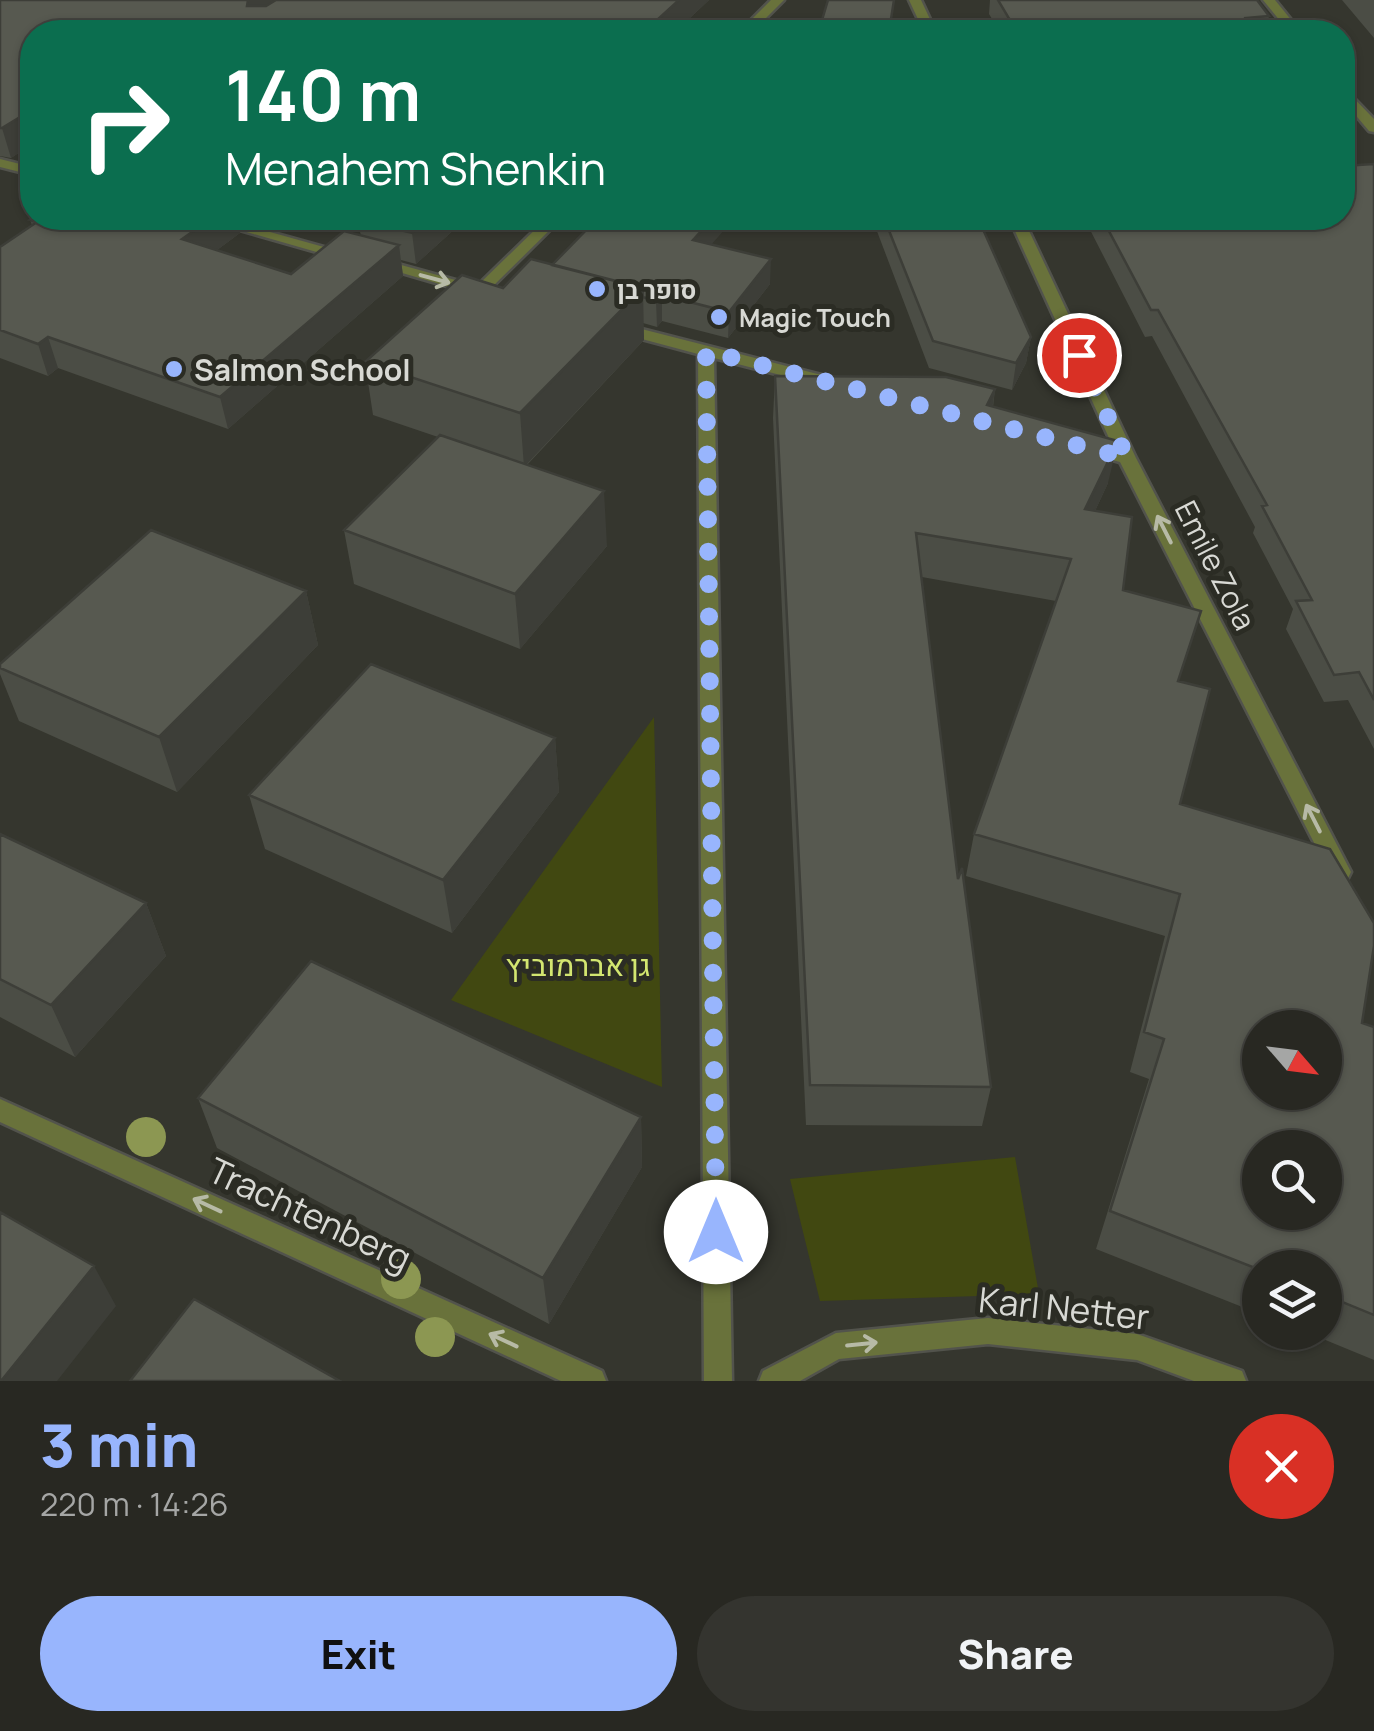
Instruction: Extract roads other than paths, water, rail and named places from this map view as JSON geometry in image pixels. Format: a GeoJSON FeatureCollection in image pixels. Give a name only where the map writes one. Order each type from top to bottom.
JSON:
{"type":"FeatureCollection","features":[{"type":"Feature","properties":{"kind":"street"},"geometry":{"type":"LineString","coordinates":[[757,20],[778,0]]}},
{"type":"Feature","properties":{"kind":"street"},"geometry":{"type":"LineString","coordinates":[[1269,0],[1286,20]]}},
{"type":"Feature","properties":{"kind":"street"},"geometry":{"type":"LineString","coordinates":[[1368,113],[1374,128]]}},
{"type":"Feature","properties":{"kind":"street"},"geometry":{"type":"LineString","coordinates":[[250,230],[498,296]]}},
{"type":"Feature","properties":{"kind":"street"},"geometry":{"type":"LineString","coordinates":[[480,291],[543,230]]}},
{"type":"Feature","properties":{"kind":"street","name":"Emile Zola"},"geometry":{"type":"LineString","coordinates":[[1022,230],[1127,458],[1350,891]]}},
{"type":"Feature","properties":{"kind":"street"},"geometry":{"type":"LineString","coordinates":[[593,321],[838,385]]}},
{"type":"Feature","properties":{"kind":"street"},"geometry":{"type":"LineString","coordinates":[[706,351],[718,1381]]}},
{"type":"Feature","properties":{"kind":"street"},"geometry":{"type":"LineString","coordinates":[[1063,442],[1127,458]]}},
{"type":"Feature","properties":{"kind":"street","name":"Trachtenberg"},"geometry":{"type":"LineString","coordinates":[[0,1110],[592,1381]]}},
{"type":"Feature","properties":{"kind":"street","name":"Karl Netter"},"geometry":{"type":"LineString","coordinates":[[773,1381],[836,1346],[988,1331],[1137,1347],[1232,1381]]}},
{"type":"Feature","properties":{"kind":"place","name":"סופר בן"},"geometry":{"type":"Point","coordinates":[597,289]}},
{"type":"Feature","properties":{"kind":"place","name":"Magic Touch"},"geometry":{"type":"Point","coordinates":[719,317]}},
{"type":"Feature","properties":{"kind":"place","name":"Salmon School"},"geometry":{"type":"Point","coordinates":[174,369]}},
{"type":"Feature","properties":{"kind":"park label","name":"גן אברמוביץ"},"geometry":{"type":"Point","coordinates":[578,964]}}]}
